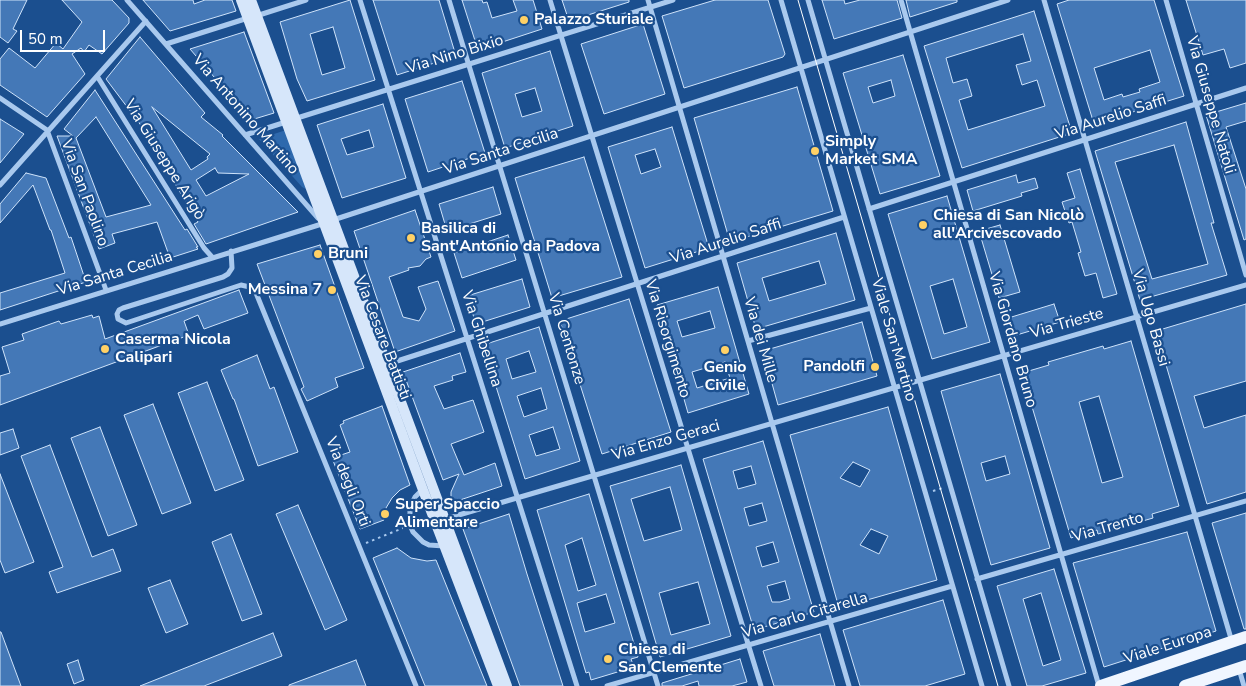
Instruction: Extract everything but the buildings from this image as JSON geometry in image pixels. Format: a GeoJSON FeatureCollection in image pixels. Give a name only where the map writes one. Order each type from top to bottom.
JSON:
{"type":"FeatureCollection","features":[{"type":"Feature","properties":{"kind":"main road","name":"Via Cesare Battisti"},"geometry":{"type":"LineString","coordinates":[[241,0],[252,17],[291,120],[334,220],[507,686]]}},
{"type":"Feature","properties":{"kind":"main road","name":"Via Cesare Battisti"},"geometry":{"type":"LineString","coordinates":[[251,0],[252,17]]}},
{"type":"Feature","properties":{"kind":"main road","name":"Via Cesare Battisti"},"geometry":{"type":"LineString","coordinates":[[291,120],[323,223],[498,686]]}},
{"type":"Feature","properties":{"kind":"main road","name":"Viale Europa"},"geometry":{"type":"LineString","coordinates":[[1100,686],[1246,637]]}},
{"type":"Feature","properties":{"kind":"main road"},"geometry":{"type":"LineString","coordinates":[[1185,686],[1243,667]]}},
{"type":"Feature","properties":{"kind":"street","name":"Via Antonino Martino"},"geometry":{"type":"LineString","coordinates":[[128,0],[323,223]]}},
{"type":"Feature","properties":{"kind":"street"},"geometry":{"type":"LineString","coordinates":[[166,44],[306,0]]}},
{"type":"Feature","properties":{"kind":"street","name":"Via Ghibellina"},"geometry":{"type":"LineString","coordinates":[[360,0],[577,686]]}},
{"type":"Feature","properties":{"kind":"street","name":"Via Centonze"},"geometry":{"type":"LineString","coordinates":[[449,0],[658,686]]}},
{"type":"Feature","properties":{"kind":"street","name":"Via Risorgimento"},"geometry":{"type":"LineString","coordinates":[[550,0],[760,686]]}},
{"type":"Feature","properties":{"kind":"street","name":"Via dei Mille"},"geometry":{"type":"LineString","coordinates":[[648,0],[849,686]]}},
{"type":"Feature","properties":{"kind":"street","name":"Via Nino Bixio"},"geometry":{"type":"LineString","coordinates":[[246,135],[673,0]]}},
{"type":"Feature","properties":{"kind":"street","name":"Viale San Martino"},"geometry":{"type":"LineString","coordinates":[[781,0],[982,686]]}},
{"type":"Feature","properties":{"kind":"street","name":"Viale San Martino"},"geometry":{"type":"LineString","coordinates":[[808,0],[1009,686]]}},
{"type":"Feature","properties":{"kind":"street","name":"Via Giordano Bruno"},"geometry":{"type":"LineString","coordinates":[[901,0],[1100,686]]}},
{"type":"Feature","properties":{"kind":"street","name":"Via Santa Cecilia"},"geometry":{"type":"LineString","coordinates":[[0,324],[334,220],[1008,0]]}},
{"type":"Feature","properties":{"kind":"street","name":"Via Ugo Bassi"},"geometry":{"type":"LineString","coordinates":[[1044,0],[1232,642]]}},
{"type":"Feature","properties":{"kind":"street","name":"Via Giuseppe Natoli"},"geometry":{"type":"LineString","coordinates":[[1166,0],[1246,275]]}},
{"type":"Feature","properties":{"kind":"street"},"geometry":{"type":"LineString","coordinates":[[0,185],[146,21]]}},
{"type":"Feature","properties":{"kind":"street","name":"Via Giuseppe Arigò"},"geometry":{"type":"LineString","coordinates":[[96,76],[212,257]]}},
{"type":"Feature","properties":{"kind":"street","name":"Via Aurelio Saffi"},"geometry":{"type":"LineString","coordinates":[[869,209],[1246,88]]}},
{"type":"Feature","properties":{"kind":"street","name":"Via San Paolino"},"geometry":{"type":"LineString","coordinates":[[0,98],[47,130],[106,290]]}},
{"type":"Feature","properties":{"kind":"street","name":"Via Aurelio Saffi"},"geometry":{"type":"LineString","coordinates":[[388,364],[844,217]]}},
{"type":"Feature","properties":{"kind":"street","name":"Via degli Orti"},"geometry":{"type":"LineString","coordinates":[[230,252],[232,268],[228,274],[123,308],[116,314],[118,320],[126,323],[241,285],[254,288],[416,686]]}},
{"type":"Feature","properties":{"kind":"street","name":"Via Trieste"},"geometry":{"type":"LineString","coordinates":[[894,388],[1246,285]]}},
{"type":"Feature","properties":{"kind":"street"},"geometry":{"type":"LineString","coordinates":[[748,341],[871,308]]}},
{"type":"Feature","properties":{"kind":"street","name":"Via Enzo Geraci"},"geometry":{"type":"LineString","coordinates":[[445,519],[894,388]]}},
{"type":"Feature","properties":{"kind":"street"},"geometry":{"type":"LineString","coordinates":[[423,490],[410,507],[410,525],[413,532],[423,542],[429,545],[444,546]]}},
{"type":"Feature","properties":{"kind":"street","name":"Via Trento"},"geometry":{"type":"LineString","coordinates":[[977,579],[1246,501]]}},
{"type":"Feature","properties":{"kind":"street","name":"Via Carlo Citarella"},"geometry":{"type":"LineString","coordinates":[[607,686],[952,586]]}},
{"type":"Feature","properties":{"kind":"street"},"geometry":{"type":"LineString","coordinates":[[1243,667],[1244,686]]}},
{"type":"Feature","properties":{"kind":"path"},"geometry":{"type":"LineString","coordinates":[[925,493],[950,486]]}},
{"type":"Feature","properties":{"kind":"path"},"geometry":{"type":"LineString","coordinates":[[359,546],[410,525]]}},
{"type":"Feature","properties":{"kind":"shaded area"},"geometry":{"type":"Polygon","coordinates":[[[286,130],[306,189],[302,187],[259,139],[286,130]]]}},
{"type":"Feature","properties":{"kind":"tram line"},"geometry":{"type":"LineString","coordinates":[[798,0],[998,686]]}},
{"type":"Feature","properties":{"kind":"place","name":"Palazzo Sturiale"},"geometry":{"type":"Point","coordinates":[524,20]}},
{"type":"Feature","properties":{"kind":"place","name":"Simply Market SMA"},"geometry":{"type":"Point","coordinates":[815,151]}},
{"type":"Feature","properties":{"kind":"place","name":"Chiesa di San Nicolò all'Arcivescovado"},"geometry":{"type":"Point","coordinates":[923,225]}},
{"type":"Feature","properties":{"kind":"place","name":"Basilica di Sant'Antonio da Padova"},"geometry":{"type":"Point","coordinates":[411,238]}},
{"type":"Feature","properties":{"kind":"place","name":"Bruni"},"geometry":{"type":"Point","coordinates":[318,254]}},
{"type":"Feature","properties":{"kind":"place","name":"Messina 7"},"geometry":{"type":"Point","coordinates":[332,290]}},
{"type":"Feature","properties":{"kind":"place","name":"Caserma Nicola Calipari"},"geometry":{"type":"Point","coordinates":[105,349]}},
{"type":"Feature","properties":{"kind":"place","name":"Genio Civile"},"geometry":{"type":"Point","coordinates":[725,350]}},
{"type":"Feature","properties":{"kind":"place","name":"Pandolfi"},"geometry":{"type":"Point","coordinates":[875,367]}},
{"type":"Feature","properties":{"kind":"place","name":"Super Spaccio Alimentare"},"geometry":{"type":"Point","coordinates":[385,514]}},
{"type":"Feature","properties":{"kind":"place","name":"Chiesa di San Clemente"},"geometry":{"type":"Point","coordinates":[608,659]}}]}
